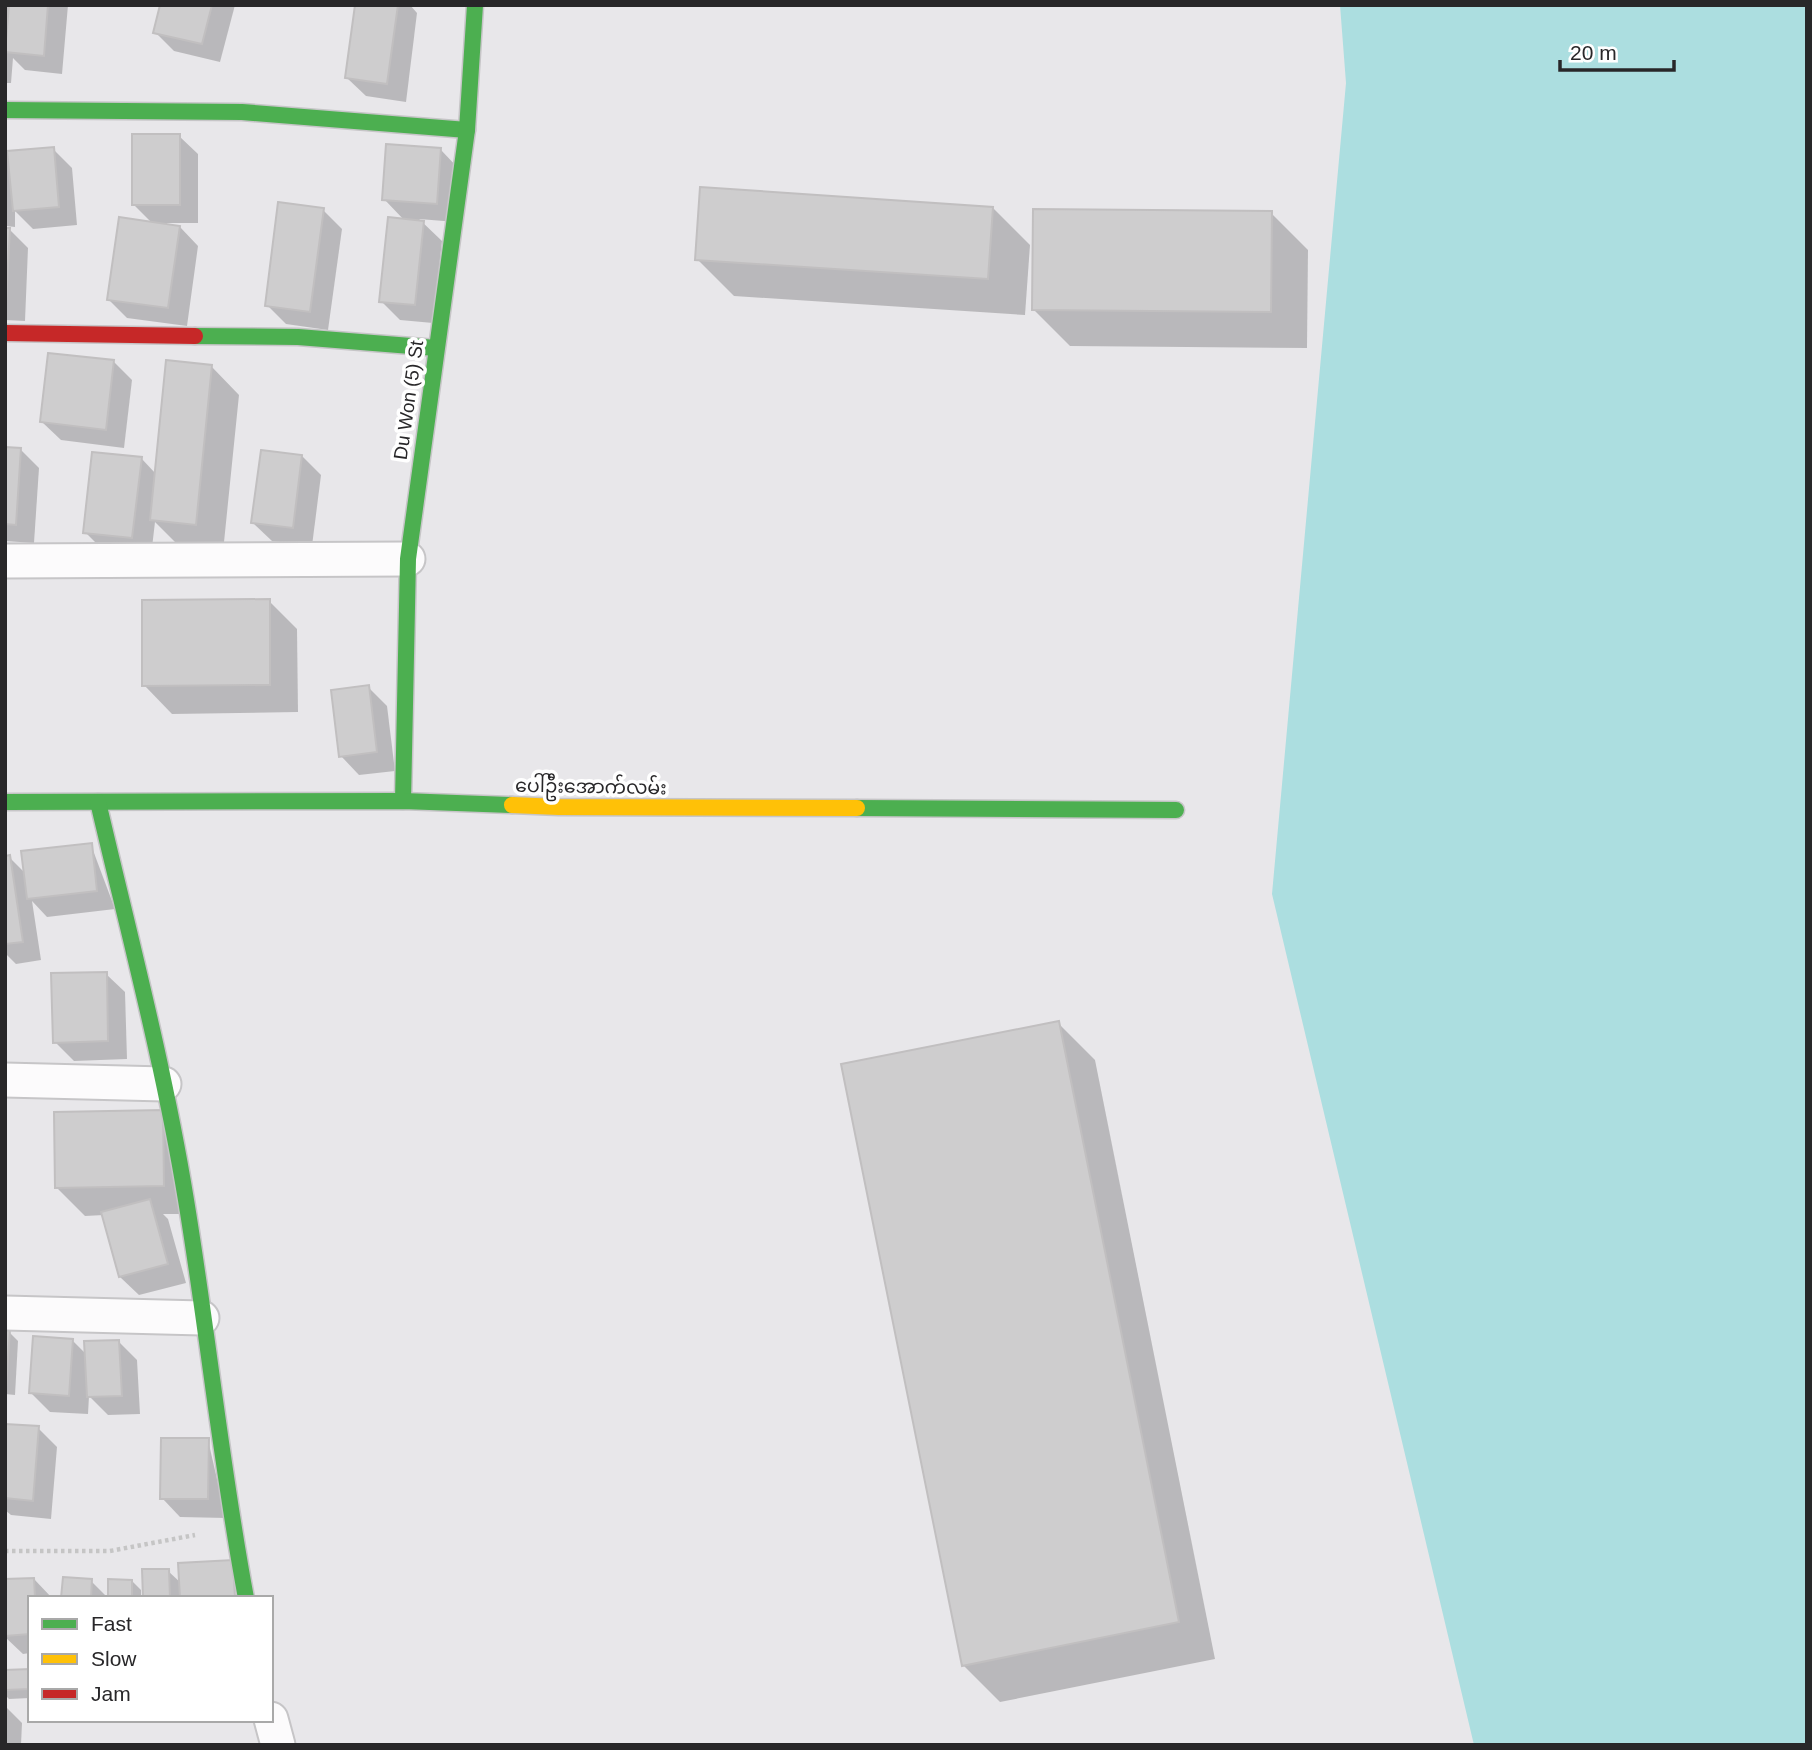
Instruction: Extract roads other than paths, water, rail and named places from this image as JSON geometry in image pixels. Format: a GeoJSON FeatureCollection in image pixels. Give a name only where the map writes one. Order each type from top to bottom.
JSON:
{"type":"FeatureCollection","features":[{"type":"Feature","properties":{"kind":"street","name":"Du Won (5) St"},"geometry":{"type":"LineString","coordinates":[[403,801],[408,559],[467,130],[475,5]]}},
{"type":"Feature","properties":{"kind":"street"},"geometry":{"type":"LineString","coordinates":[[5,110],[242,112],[467,130]]}},
{"type":"Feature","properties":{"kind":"street"},"geometry":{"type":"LineString","coordinates":[[5,333],[298,337],[436,348]]}},
{"type":"Feature","properties":{"kind":"street"},"geometry":{"type":"LineString","coordinates":[[5,561],[408,559]]}},
{"type":"Feature","properties":{"kind":"street","name":"ပေါ်ဦးအောက်လမ်း"},"geometry":{"type":"LineString","coordinates":[[5,802],[403,801],[559,807],[1176,810]]}},
{"type":"Feature","properties":{"kind":"street"},"geometry":{"type":"LineString","coordinates":[[98,802],[164,1084],[186,1199],[233,1528],[246,1596]]}},
{"type":"Feature","properties":{"kind":"street"},"geometry":{"type":"LineString","coordinates":[[5,1080],[164,1084]]}},
{"type":"Feature","properties":{"kind":"street"},"geometry":{"type":"LineString","coordinates":[[5,1313],[202,1318]]}},
{"type":"Feature","properties":{"kind":"street"},"geometry":{"type":"LineString","coordinates":[[272,1722],[278,1745]]}},
{"type":"Feature","properties":{"kind":"water"},"geometry":{"type":"Polygon","coordinates":[[[1340,5],[1807,5],[1807,1745],[1474,1745],[1272,894],[1346,83],[1340,5]]]}}]}
